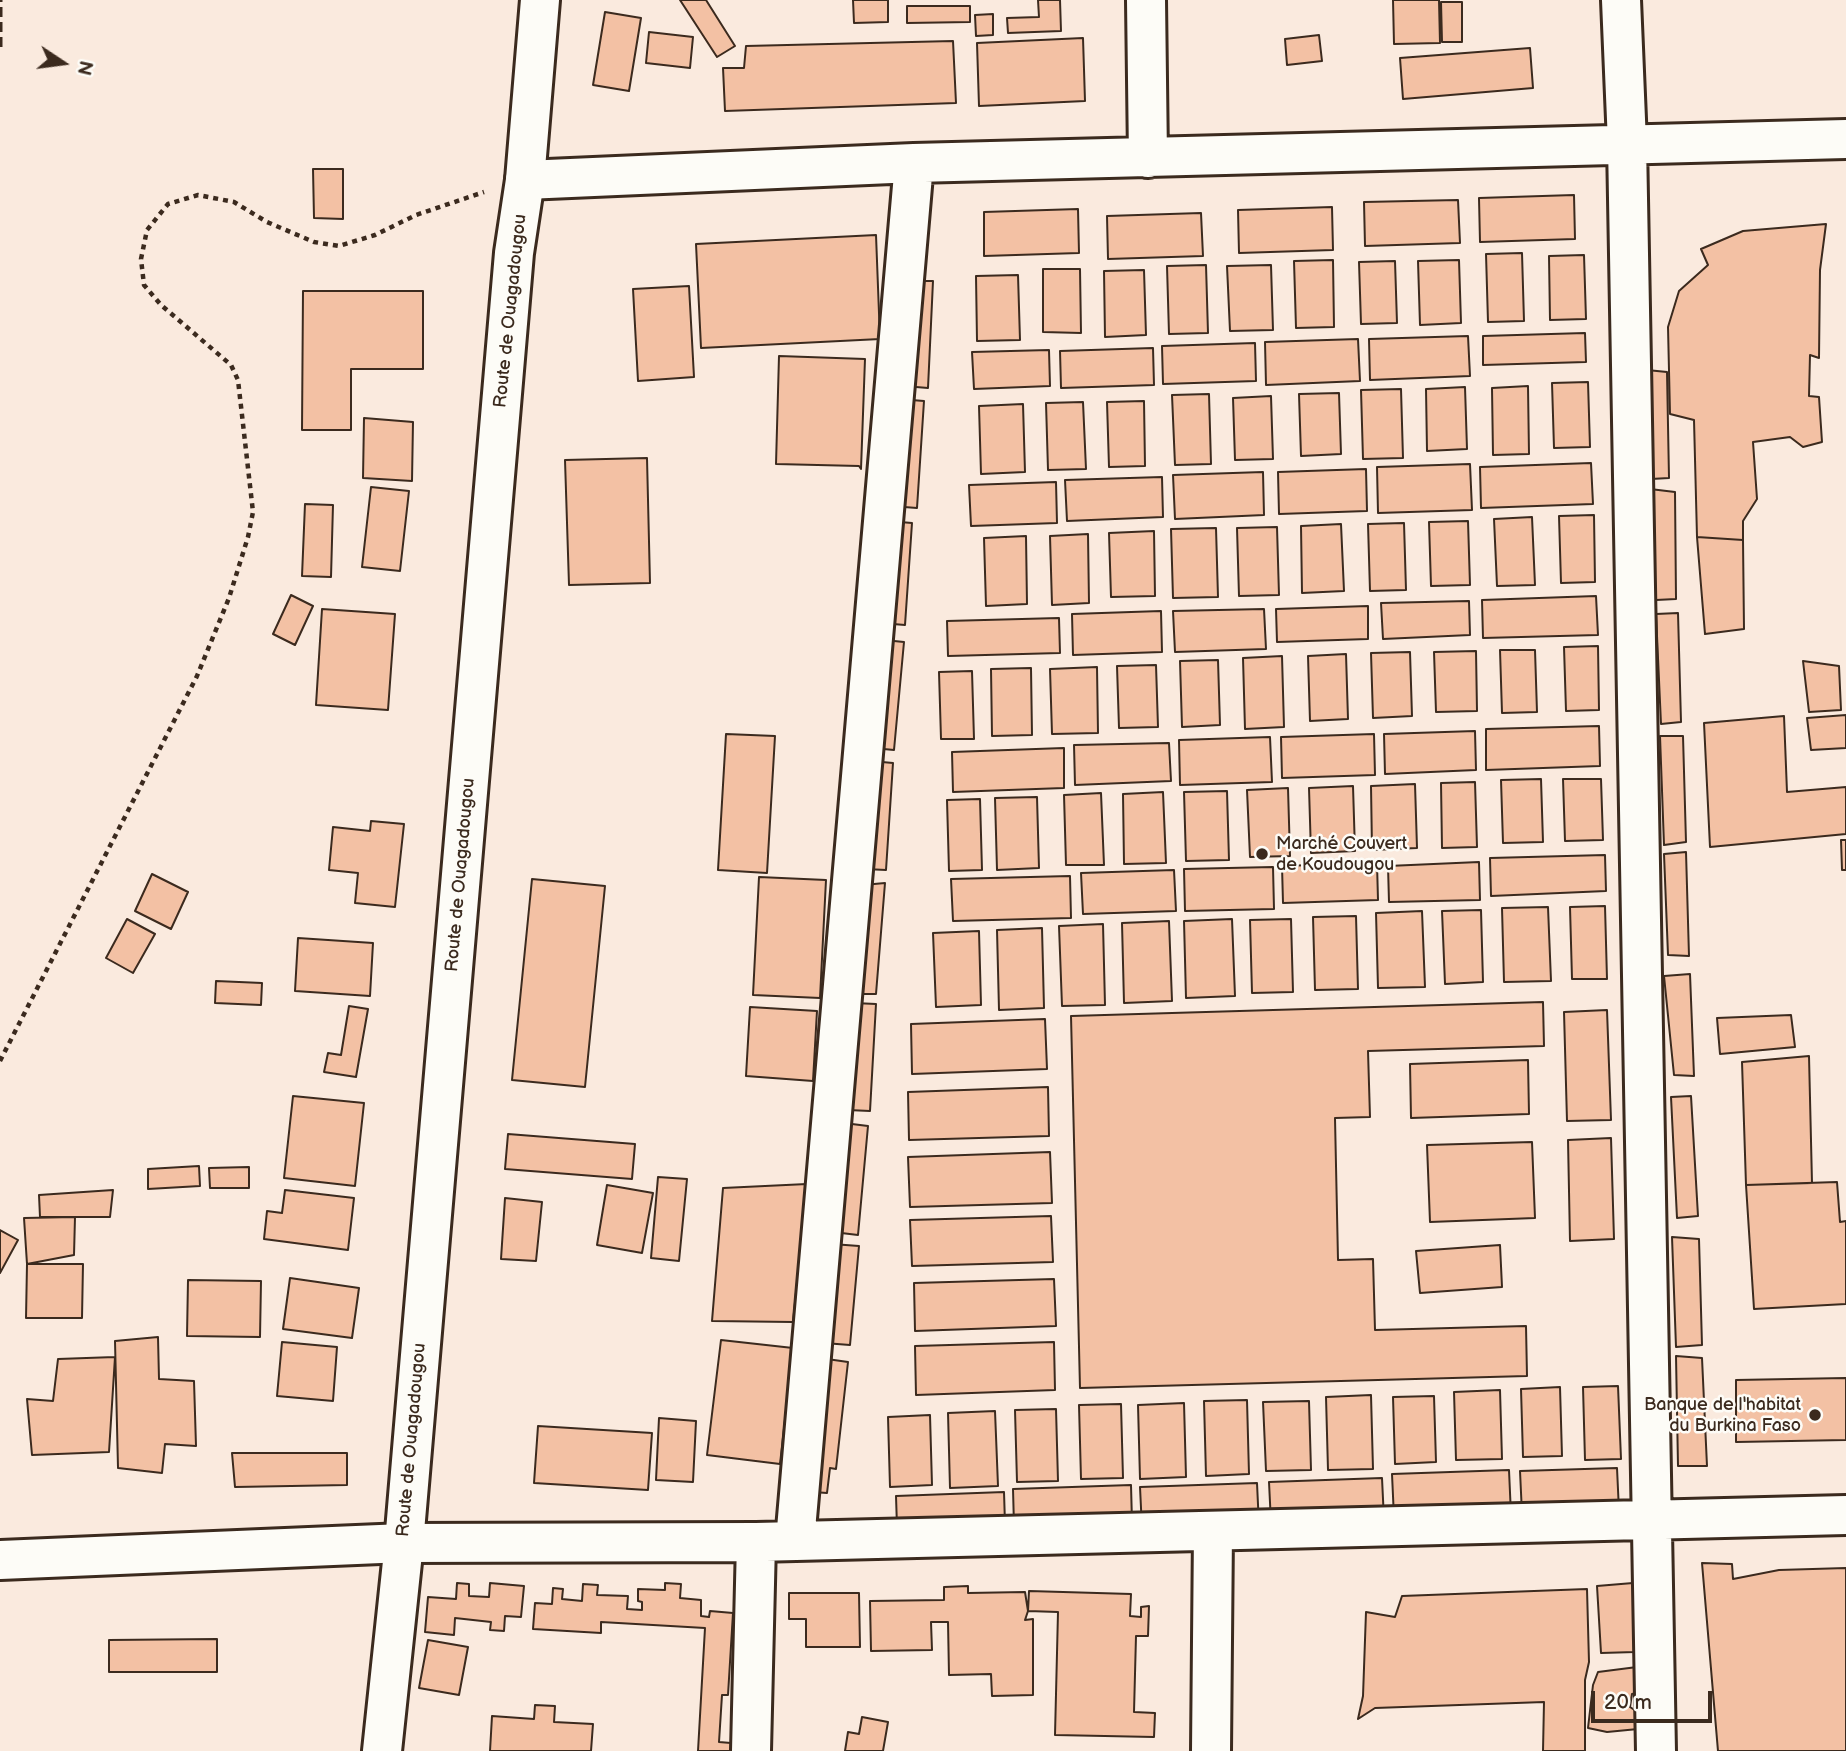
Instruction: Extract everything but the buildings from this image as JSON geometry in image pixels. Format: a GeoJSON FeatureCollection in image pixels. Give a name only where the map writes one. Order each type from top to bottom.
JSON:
{"type":"FeatureCollection","features":[{"type":"Feature","properties":{"kind":"street","name":"Route de Ouagadougou"},"geometry":{"type":"LineString","coordinates":[[382,1751],[404,1543],[514,253],[525,180],[540,0]]}},
{"type":"Feature","properties":{"kind":"street"},"geometry":{"type":"LineString","coordinates":[[1146,0],[1148,158]]}},
{"type":"Feature","properties":{"kind":"street"},"geometry":{"type":"LineString","coordinates":[[1620,0],[1627,143],[1656,1751]]}},
{"type":"Feature","properties":{"kind":"street"},"geometry":{"type":"LineString","coordinates":[[525,180],[914,163],[1846,139]]}},
{"type":"Feature","properties":{"kind":"street"},"geometry":{"type":"LineString","coordinates":[[795,1541],[914,163]]}},
{"type":"Feature","properties":{"kind":"street"},"geometry":{"type":"LineString","coordinates":[[0,1560],[404,1543],[756,1542],[1846,1515]]}},
{"type":"Feature","properties":{"kind":"street"},"geometry":{"type":"LineString","coordinates":[[1211,1751],[1213,1531]]}},
{"type":"Feature","properties":{"kind":"street"},"geometry":{"type":"LineString","coordinates":[[751,1751],[756,1542]]}},
{"type":"Feature","properties":{"kind":"path"},"geometry":{"type":"LineString","coordinates":[[0,1061],[197,676],[229,597],[253,512],[238,380],[231,365],[160,305],[144,285],[141,259],[147,230],[168,204],[198,195],[234,202],[267,222],[314,242],[339,246],[375,235],[441,206],[525,180]]}},
{"type":"Feature","properties":{"kind":"railway"},"geometry":{"type":"LineString","coordinates":[[0,0],[0,47]]}},
{"type":"Feature","properties":{"kind":"place","name":"Marché Couvert de Koudougou"},"geometry":{"type":"Point","coordinates":[1262,854]}},
{"type":"Feature","properties":{"kind":"place","name":"Banque de l'habitat du Burkina Faso"},"geometry":{"type":"Point","coordinates":[1815,1415]}}]}
